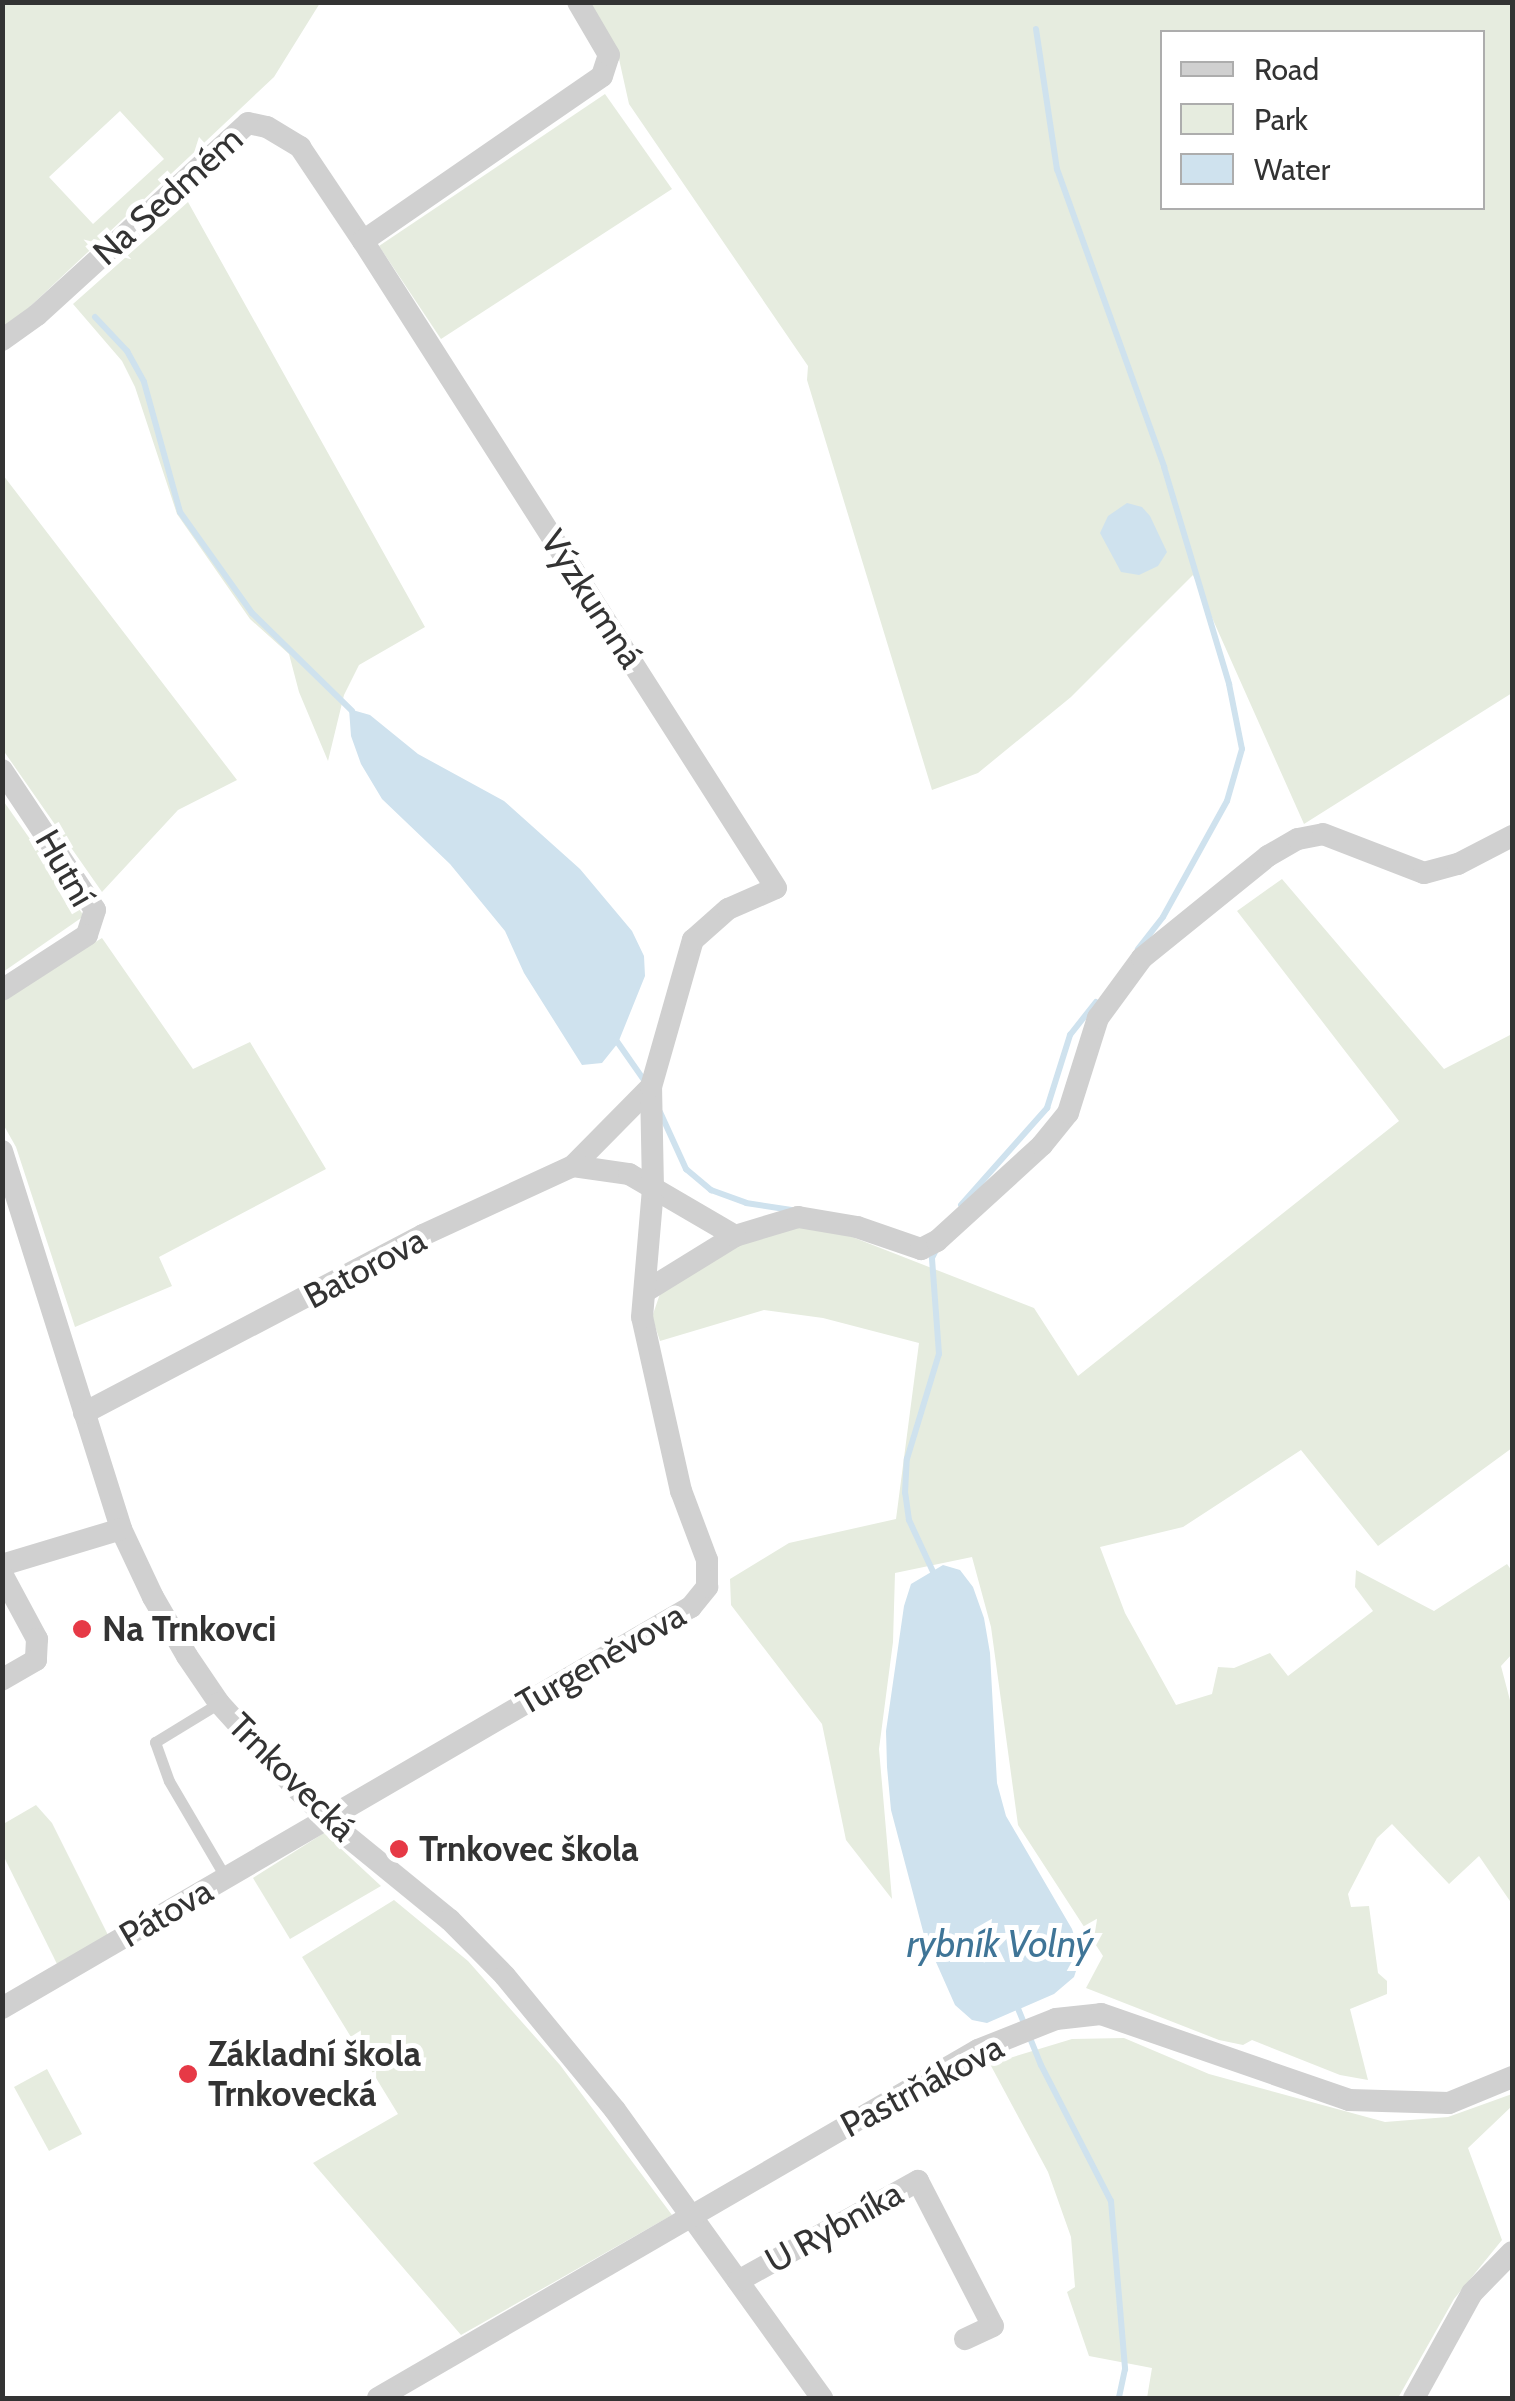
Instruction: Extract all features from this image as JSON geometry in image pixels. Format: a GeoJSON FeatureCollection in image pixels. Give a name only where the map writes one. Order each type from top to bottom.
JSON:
{"type":"FeatureCollection","features":[{"type":"Feature","properties":{"kind":"street"},"geometry":{"type":"LineString","coordinates":[[363,241],[602,76],[609,55],[578,2]]}},
{"type":"Feature","properties":{"kind":"street","name":"Na Sedmém"},"geometry":{"type":"LineString","coordinates":[[2,340],[37,315],[248,123],[286,137],[313,160],[363,241]]}},
{"type":"Feature","properties":{"kind":"street","name":"Výzkumná"},"geometry":{"type":"LineString","coordinates":[[363,241],[776,888],[728,909],[694,940],[651,1086],[653,1189],[646,1290]]}},
{"type":"Feature","properties":{"kind":"street","name":"Hutní"},"geometry":{"type":"LineString","coordinates":[[2,770],[94,910],[87,935],[2,990]]}},
{"type":"Feature","properties":{"kind":"street"},"geometry":{"type":"LineString","coordinates":[[646,1290],[736,1236],[781,1221],[814,1218],[921,1249],[937,1240],[1042,1145],[1068,1114],[1098,1018],[1142,958],[1268,856],[1298,839],[1323,834],[1424,873],[1458,864],[1512,836]]}},
{"type":"Feature","properties":{"kind":"street"},"geometry":{"type":"LineString","coordinates":[[574,1166],[651,1086]]}},
{"type":"Feature","properties":{"kind":"street","name":"Trnkovecká"},"geometry":{"type":"LineString","coordinates":[[2,1151],[121,1529],[152,1598],[220,1703],[328,1818],[450,1920],[505,1976],[615,2110],[822,2398]]}},
{"type":"Feature","properties":{"kind":"street"},"geometry":{"type":"LineString","coordinates":[[574,1166],[629,1174],[736,1236]]}},
{"type":"Feature","properties":{"kind":"street","name":"Batorova"},"geometry":{"type":"LineString","coordinates":[[84,1413],[424,1236],[574,1166]]}},
{"type":"Feature","properties":{"kind":"street","name":"Turgeněvova"},"geometry":{"type":"LineString","coordinates":[[328,1818],[692,1608],[705,1593],[707,1560],[681,1490],[642,1316],[646,1290]]}},
{"type":"Feature","properties":{"kind":"street"},"geometry":{"type":"LineString","coordinates":[[2,1565],[121,1529]]}},
{"type":"Feature","properties":{"kind":"street"},"geometry":{"type":"LineString","coordinates":[[2,1574],[37,1639],[36,1660],[2,1680]]}},
{"type":"Feature","properties":{"kind":"street","name":"Pátova"},"geometry":{"type":"LineString","coordinates":[[2,2008],[328,1818]]}},
{"type":"Feature","properties":{"kind":"street","name":"Pastrňákova"},"geometry":{"type":"LineString","coordinates":[[378,2398],[978,2050],[1040,2026],[1101,2014],[1349,2100],[1449,2103],[1512,2077]]}},
{"type":"Feature","properties":{"kind":"street","name":"U Rybníka"},"geometry":{"type":"LineString","coordinates":[[738,2281],[918,2181],[993,2326],[964,2340]]}},
{"type":"Feature","properties":{"kind":"street"},"geometry":{"type":"LineString","coordinates":[[1414,2398],[1472,2293],[1512,2252]]}},
{"type":"Feature","properties":{"kind":"lane"},"geometry":{"type":"LineString","coordinates":[[220,1703],[155,1742],[169,1781],[226,1878]]}},
{"type":"Feature","properties":{"kind":"green space"},"geometry":{"type":"Polygon","coordinates":[[[3,3],[320,3],[274,77],[3,332],[3,3]],[[120,111],[49,177],[93,224],[164,159],[120,111]]]}},
{"type":"Feature","properties":{"kind":"green space"},"geometry":{"type":"Polygon","coordinates":[[[590,3],[1512,3],[1512,693],[1304,824],[1193,575],[1071,697],[978,773],[932,790],[807,380],[808,366],[629,104],[617,50],[590,3]]]}},
{"type":"Feature","properties":{"kind":"green space"},"geometry":{"type":"Polygon","coordinates":[[[605,94],[672,189],[441,339],[379,246],[605,94]]]}},
{"type":"Feature","properties":{"kind":"green space"},"geometry":{"type":"Polygon","coordinates":[[[188,202],[425,627],[359,665],[344,695],[328,761],[299,692],[289,654],[250,619],[177,514],[135,387],[122,361],[73,304],[188,202]]]}},
{"type":"Feature","properties":{"kind":"green space"},"geometry":{"type":"Polygon","coordinates":[[[3,475],[237,780],[178,810],[102,892],[3,750],[3,475]]]}},
{"type":"Feature","properties":{"kind":"green space"},"geometry":{"type":"Polygon","coordinates":[[[2,799],[84,916],[3,972],[2,972],[2,799]]]}},
{"type":"Feature","properties":{"kind":"green space"},"geometry":{"type":"Polygon","coordinates":[[[1282,879],[1444,1069],[1512,1034],[1512,1448],[1378,1546],[1301,1450],[1183,1527],[1100,1547],[1125,1613],[1176,1705],[1212,1694],[1218,1667],[1234,1668],[1270,1653],[1288,1676],[1373,1611],[1355,1587],[1356,1570],[1434,1611],[1507,1564],[1512,1571],[1512,1654],[1501,1666],[1512,1708],[1512,1904],[1479,1856],[1449,1884],[1392,1824],[1377,1838],[1348,1894],[1351,1907],[1369,1906],[1378,1973],[1387,1981],[1387,1994],[1350,2009],[1368,2080],[1340,2075],[1252,2040],[1243,2045],[1219,2040],[1086,1988],[1103,1956],[1018,1825],[991,1627],[972,1557],[895,1573],[893,1642],[879,1749],[892,1899],[846,1840],[822,1724],[731,1605],[730,1579],[789,1543],[896,1519],[919,1343],[823,1318],[764,1310],[660,1341],[652,1317],[662,1288],[739,1241],[802,1225],[842,1233],[1034,1308],[1078,1376],[1399,1121],[1237,911],[1282,879]]]}},
{"type":"Feature","properties":{"kind":"green space"},"geometry":{"type":"Polygon","coordinates":[[[102,938],[193,1069],[250,1042],[326,1169],[159,1257],[172,1286],[75,1327],[16,1147],[3,1124],[3,998],[102,938]]]}},
{"type":"Feature","properties":{"kind":"green space"},"geometry":{"type":"Polygon","coordinates":[[[36,1805],[52,1823],[109,1937],[58,1966],[3,1855],[5,1823],[36,1805]]]}},
{"type":"Feature","properties":{"kind":"green space"},"geometry":{"type":"Polygon","coordinates":[[[324,1833],[381,1886],[290,1939],[253,1878],[324,1833]]]}},
{"type":"Feature","properties":{"kind":"green space"},"geometry":{"type":"Polygon","coordinates":[[[394,1900],[468,1961],[560,2065],[672,2215],[461,2335],[313,2163],[398,2114],[302,1957],[394,1900]]]}},
{"type":"Feature","properties":{"kind":"green space"},"geometry":{"type":"Polygon","coordinates":[[[1124,2038],[1209,2074],[1385,2122],[1448,2117],[1512,2094],[1512,2106],[1468,2148],[1502,2240],[1454,2299],[1398,2398],[1147,2398],[1152,2368],[1089,2356],[1067,2292],[1075,2287],[1071,2237],[1048,2172],[990,2064],[1072,2039],[1124,2038]]]}},
{"type":"Feature","properties":{"kind":"green space"},"geometry":{"type":"Polygon","coordinates":[[[47,2069],[82,2134],[49,2151],[14,2087],[47,2069]]]}},
{"type":"Feature","properties":{"kind":"water"},"geometry":{"type":"Polygon","coordinates":[[[1127,503],[1142,507],[1150,516],[1167,552],[1158,566],[1139,575],[1121,572],[1100,533],[1108,516],[1127,503]]]}},
{"type":"Feature","properties":{"kind":"water"},"geometry":{"type":"Polygon","coordinates":[[[349,709],[370,715],[418,754],[504,801],[580,869],[632,931],[644,956],[645,976],[618,1043],[602,1063],[582,1065],[524,973],[505,931],[450,864],[382,799],[361,764],[351,736],[349,709]]]}},
{"type":"Feature","properties":{"kind":"water","name":"rybník Volný"},"geometry":{"type":"Polygon","coordinates":[[[943,1565],[960,1570],[973,1587],[984,1618],[990,1653],[997,1783],[1006,1816],[1072,1929],[1081,1956],[1074,1977],[1054,1994],[987,2023],[972,2020],[955,2005],[924,1935],[891,1810],[886,1731],[904,1606],[911,1584],[943,1565]]]}},
{"type":"Feature","properties":{"kind":"waterway"},"geometry":{"type":"LineString","coordinates":[[1036,29],[1057,169],[1164,467],[1229,684],[1242,749],[1227,801],[1163,917],[1138,949]]}},
{"type":"Feature","properties":{"kind":"waterway"},"geometry":{"type":"LineString","coordinates":[[95,317],[127,351],[144,382],[180,512],[252,613],[352,711]]}},
{"type":"Feature","properties":{"kind":"waterway"},"geometry":{"type":"LineString","coordinates":[[961,1205],[1047,1108],[1070,1035],[1096,1002]]}},
{"type":"Feature","properties":{"kind":"waterway"},"geometry":{"type":"LineString","coordinates":[[616,1040],[646,1083]]}},
{"type":"Feature","properties":{"kind":"waterway"},"geometry":{"type":"LineString","coordinates":[[660,1112],[686,1169],[711,1190],[746,1203],[791,1210]]}},
{"type":"Feature","properties":{"kind":"waterway"},"geometry":{"type":"LineString","coordinates":[[935,1576],[909,1520],[905,1493],[907,1459],[939,1354],[932,1258],[936,1250]]}},
{"type":"Feature","properties":{"kind":"waterway"},"geometry":{"type":"LineString","coordinates":[[1017,2006],[1041,2065],[1111,2201],[1125,2369],[1119,2398]]}},
{"type":"Feature","properties":{"kind":"place","name":"Na Trnkovci"},"geometry":{"type":"Point","coordinates":[82,1629]}},
{"type":"Feature","properties":{"kind":"place","name":"Trnkovec škola"},"geometry":{"type":"Point","coordinates":[399,1849]}},
{"type":"Feature","properties":{"kind":"place","name":"Základní škola Trnkovecká"},"geometry":{"type":"Point","coordinates":[188,2074]}}]}
